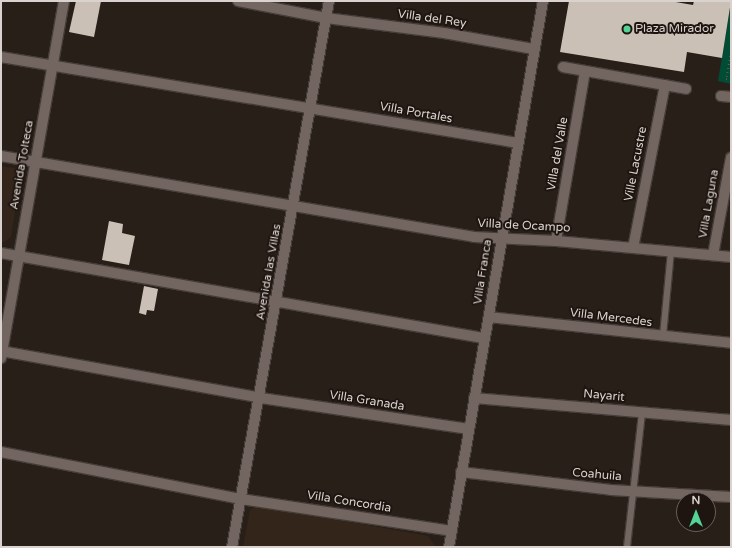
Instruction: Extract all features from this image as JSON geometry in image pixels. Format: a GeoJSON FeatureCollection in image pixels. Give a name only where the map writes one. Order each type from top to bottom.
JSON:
{"type":"FeatureCollection","features":[{"type":"Feature","properties":{"kind":"street","name":"Avenida Tolteca"},"geometry":{"type":"LineString","coordinates":[[1,354],[64,1]]}},
{"type":"Feature","properties":{"kind":"street","name":"Villa del Rey"},"geometry":{"type":"LineString","coordinates":[[238,1],[326,18],[444,32],[534,49]]}},
{"type":"Feature","properties":{"kind":"street","name":"Avenida las Villas"},"geometry":{"type":"LineString","coordinates":[[232,547],[261,398],[329,1]]}},
{"type":"Feature","properties":{"kind":"street","name":"Villa Franca"},"geometry":{"type":"LineString","coordinates":[[449,547],[543,1]]}},
{"type":"Feature","properties":{"kind":"street","name":"Villa Portales"},"geometry":{"type":"LineString","coordinates":[[1,57],[518,143]]}},
{"type":"Feature","properties":{"kind":"street"},"geometry":{"type":"LineString","coordinates":[[563,68],[686,89]]}},
{"type":"Feature","properties":{"kind":"street","name":"Villa del Valle"},"geometry":{"type":"LineString","coordinates":[[556,240],[585,72]]}},
{"type":"Feature","properties":{"kind":"street","name":"Ville Lacustre"},"geometry":{"type":"LineString","coordinates":[[633,248],[665,86]]}},
{"type":"Feature","properties":{"kind":"street","name":"Villa de Ocampo"},"geometry":{"type":"LineString","coordinates":[[1,156],[501,240],[556,240],[731,257]]}},
{"type":"Feature","properties":{"kind":"street","name":"Villa Laguna"},"geometry":{"type":"LineString","coordinates":[[714,255],[731,158]]}},
{"type":"Feature","properties":{"kind":"street"},"geometry":{"type":"LineString","coordinates":[[1,253],[485,338]]}},
{"type":"Feature","properties":{"kind":"street","name":"Villa Mercedes"},"geometry":{"type":"LineString","coordinates":[[489,317],[731,343]]}},
{"type":"Feature","properties":{"kind":"street","name":"Villa Granada"},"geometry":{"type":"LineString","coordinates":[[1,354],[261,398],[469,429]]}},
{"type":"Feature","properties":{"kind":"street","name":"Nayarit"},"geometry":{"type":"LineString","coordinates":[[474,398],[731,420]]}},
{"type":"Feature","properties":{"kind":"street","name":"Villa Concordia"},"geometry":{"type":"LineString","coordinates":[[1,452],[241,499],[452,531]]}},
{"type":"Feature","properties":{"kind":"street","name":"Coahuila"},"geometry":{"type":"LineString","coordinates":[[462,472],[634,491],[731,497]]}},
{"type":"Feature","properties":{"kind":"lane"},"geometry":{"type":"LineString","coordinates":[[663,336],[671,252]]}},
{"type":"Feature","properties":{"kind":"lane"},"geometry":{"type":"LineString","coordinates":[[627,547],[642,412]]}},
{"type":"Feature","properties":{"kind":"path"},"geometry":{"type":"LineString","coordinates":[[731,52],[726,79],[731,80]]}},
{"type":"Feature","properties":{"kind":"shaded area"},"geometry":{"type":"Polygon","coordinates":[[[1,166],[19,169],[21,174],[11,237],[4,242],[1,242],[1,166]]]}},
{"type":"Feature","properties":{"kind":"shaded area"},"geometry":{"type":"Polygon","coordinates":[[[257,505],[428,536],[436,547],[243,547],[250,510],[257,505]]]}},
{"type":"Feature","properties":{"kind":"green space"},"geometry":{"type":"Polygon","coordinates":[[[731,3],[731,84],[718,81],[731,3]]]}},
{"type":"Feature","properties":{"kind":"building"},"geometry":{"type":"Polygon","coordinates":[[[76,1],[101,1],[94,37],[69,32],[76,1]]]}},
{"type":"Feature","properties":{"kind":"building","name":"Plaza Mirador"},"geometry":{"type":"Polygon","coordinates":[[[569,1],[670,1],[693,5],[694,1],[731,1],[722,58],[687,52],[684,72],[560,52],[569,1]]]}},
{"type":"Feature","properties":{"kind":"building"},"geometry":{"type":"Polygon","coordinates":[[[109,221],[123,224],[122,233],[135,236],[129,265],[102,260],[109,221]]]}},
{"type":"Feature","properties":{"kind":"building"},"geometry":{"type":"Polygon","coordinates":[[[144,286],[158,289],[154,311],[147,310],[146,315],[139,313],[144,286]]]}},
{"type":"Feature","properties":{"kind":"place","name":"Plaza Mirador"},"geometry":{"type":"Point","coordinates":[627,29]}}]}
